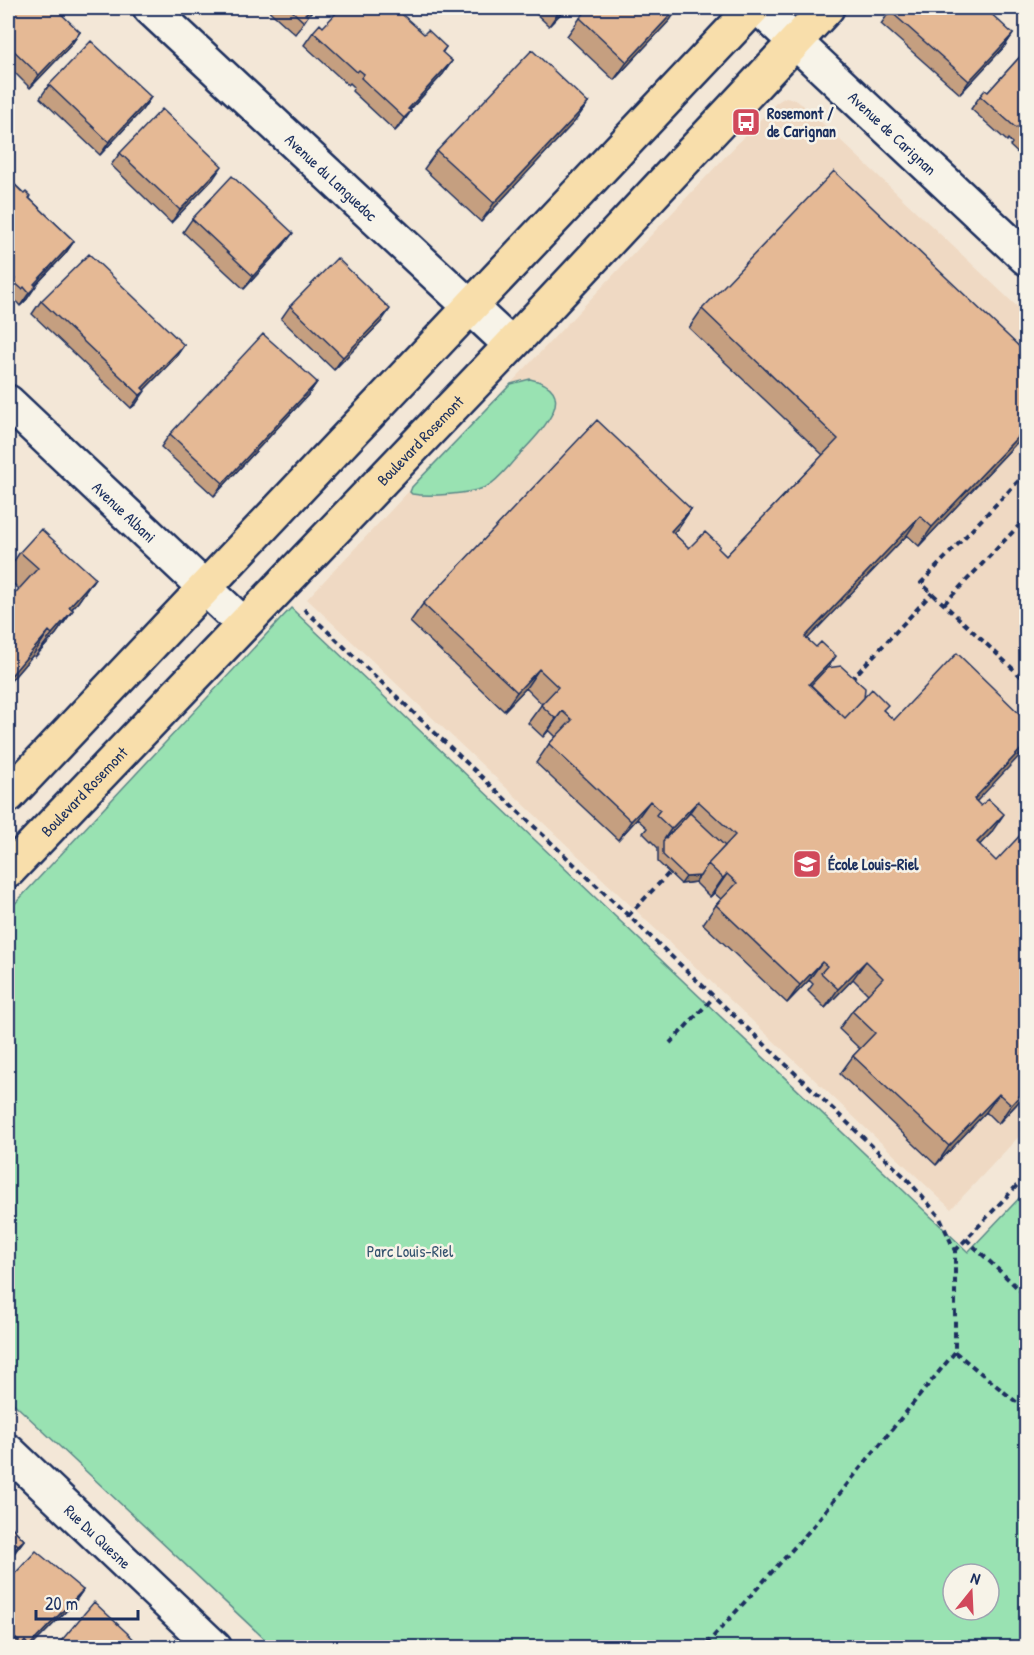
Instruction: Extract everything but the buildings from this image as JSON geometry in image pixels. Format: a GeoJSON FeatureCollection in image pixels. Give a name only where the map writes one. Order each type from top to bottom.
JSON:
{"type":"FeatureCollection","features":[{"type":"Feature","properties":{"kind":"main road"},"geometry":{"type":"LineString","coordinates":[[8,796],[753,8]]}},
{"type":"Feature","properties":{"kind":"main road","name":"Boulevard Rosemont"},"geometry":{"type":"LineString","coordinates":[[8,871],[242,623],[511,345],[826,8]]}},
{"type":"Feature","properties":{"kind":"street","name":"Avenue du Languedoc"},"geometry":{"type":"LineString","coordinates":[[150,8],[511,345]]}},
{"type":"Feature","properties":{"kind":"street","name":"Avenue de Carignan"},"geometry":{"type":"LineString","coordinates":[[759,8],[1026,258]]}},
{"type":"Feature","properties":{"kind":"street","name":"Avenue Albani"},"geometry":{"type":"LineString","coordinates":[[8,402],[242,623]]}},
{"type":"Feature","properties":{"kind":"street","name":"Rue Du Quesne"},"geometry":{"type":"LineString","coordinates":[[8,1451],[215,1647]]}},
{"type":"Feature","properties":{"kind":"path"},"geometry":{"type":"LineString","coordinates":[[1026,473],[921,583],[1026,681]]}},
{"type":"Feature","properties":{"kind":"path"},"geometry":{"type":"LineString","coordinates":[[944,604],[1026,518]]}},
{"type":"Feature","properties":{"kind":"path"},"geometry":{"type":"LineString","coordinates":[[846,686],[932,593]]}},
{"type":"Feature","properties":{"kind":"path"},"geometry":{"type":"LineString","coordinates":[[297,602],[907,1179],[939,1216],[954,1251],[955,1352],[810,1530],[703,1647]]}},
{"type":"Feature","properties":{"kind":"path"},"geometry":{"type":"LineString","coordinates":[[628,916],[673,868]]}},
{"type":"Feature","properties":{"kind":"path"},"geometry":{"type":"LineString","coordinates":[[670,1043],[714,997]]}},
{"type":"Feature","properties":{"kind":"path"},"geometry":{"type":"LineString","coordinates":[[954,1251],[1026,1176]]}},
{"type":"Feature","properties":{"kind":"path"},"geometry":{"type":"LineString","coordinates":[[966,1239],[1026,1296]]}},
{"type":"Feature","properties":{"kind":"path"},"geometry":{"type":"LineString","coordinates":[[955,1352],[1026,1410]]}},
{"type":"Feature","properties":{"kind":"shaded area","name":"École Louis-Riel"},"geometry":{"type":"Polygon","coordinates":[[[784,98],[793,99],[803,105],[1026,315],[1026,1129],[951,1209],[307,599],[776,103],[784,98]]]}},
{"type":"Feature","properties":{"kind":"green space"},"geometry":{"type":"Polygon","coordinates":[[[530,379],[546,385],[554,393],[555,403],[552,414],[536,436],[500,476],[486,487],[470,491],[428,495],[410,492],[412,487],[511,384],[530,379]]]}},
{"type":"Feature","properties":{"kind":"green space","name":"Parc Louis-Riel"},"geometry":{"type":"Polygon","coordinates":[[[291,608],[968,1252],[1026,1191],[1026,1647],[273,1647],[8,1398],[8,911],[291,608]]]}},
{"type":"Feature","properties":{"kind":"place","name":"Rosemont / de Carignan"},"geometry":{"type":"Point","coordinates":[746,122]}},
{"type":"Feature","properties":{"kind":"place","name":"École Louis-Riel"},"geometry":{"type":"Point","coordinates":[807,864]}}]}
